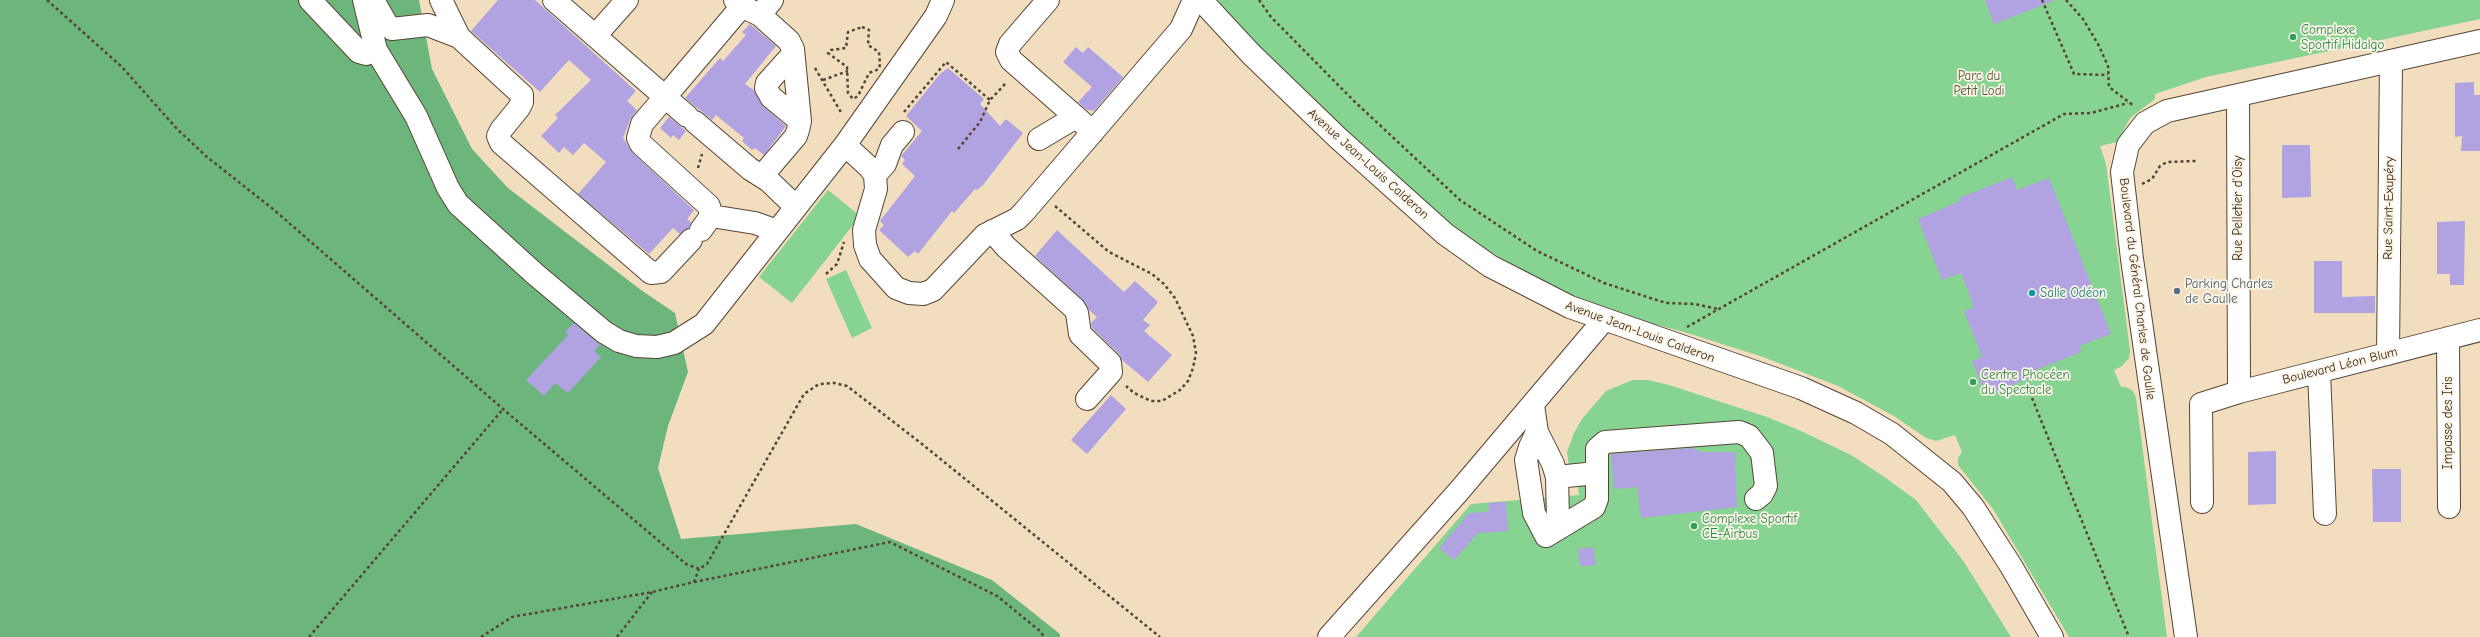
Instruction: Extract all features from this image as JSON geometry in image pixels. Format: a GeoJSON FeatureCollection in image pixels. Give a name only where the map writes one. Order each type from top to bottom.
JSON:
{"type":"FeatureCollection","features":[{"type":"Feature","properties":{"kind":"street"},"geometry":{"type":"LineString","coordinates":[[310,0],[358,52],[366,54],[376,50]]}},
{"type":"Feature","properties":{"kind":"street"},"geometry":{"type":"LineString","coordinates":[[364,0],[376,50],[416,116],[448,188],[458,204],[535,274],[604,332],[619,341],[636,346],[657,347],[674,343],[704,324],[849,140],[936,16],[943,0]]}},
{"type":"Feature","properties":{"kind":"street"},"geometry":{"type":"LineString","coordinates":[[373,0],[386,23],[392,29],[428,25],[459,37]]}},
{"type":"Feature","properties":{"kind":"street"},"geometry":{"type":"LineString","coordinates":[[441,0],[459,37],[522,95],[519,108],[498,136],[501,143],[650,273],[661,272],[701,228],[709,206],[640,144],[638,138],[642,124],[737,12],[737,3],[766,8],[789,41],[793,54],[800,121],[796,136],[762,176]]}},
{"type":"Feature","properties":{"kind":"street"},"geometry":{"type":"LineString","coordinates":[[554,0],[750,169],[762,176],[796,207]]}},
{"type":"Feature","properties":{"kind":"street"},"geometry":{"type":"LineString","coordinates":[[595,36],[627,0]]}},
{"type":"Feature","properties":{"kind":"street"},"geometry":{"type":"LineString","coordinates":[[1048,0],[1010,44],[1007,52],[1020,68],[1093,132]]}},
{"type":"Feature","properties":{"kind":"street"},"geometry":{"type":"LineString","coordinates":[[849,140],[875,174],[876,189],[864,230],[864,245],[870,259],[896,288],[909,293],[923,294],[933,290],[980,240],[992,231],[1017,219],[1181,29],[1194,0]]}},
{"type":"Feature","properties":{"kind":"street","name":"Avenue Jean-Louis Calderon"},"geometry":{"type":"LineString","coordinates":[[1201,0],[1251,54],[1338,138],[1446,234],[1490,266],[1528,287],[1603,321],[1801,388],[1856,413],[1892,434],[1929,462],[1952,482],[1973,507],[2011,566],[2052,637]]}},
{"type":"Feature","properties":{"kind":"street"},"geometry":{"type":"LineString","coordinates":[[1181,29],[1217,18]]}},
{"type":"Feature","properties":{"kind":"street","name":"Boulevard du Général Charles de Gaulle"},"geometry":{"type":"LineString","coordinates":[[2186,637],[2152,402],[2122,172],[2128,145],[2136,132],[2155,117],[2168,111],[2480,41]]}},
{"type":"Feature","properties":{"kind":"street"},"geometry":{"type":"LineString","coordinates":[[793,54],[768,83],[766,88],[771,97],[800,121]]}},
{"type":"Feature","properties":{"kind":"street","name":"Rue Saint-Exupéry"},"geometry":{"type":"LineString","coordinates":[[2388,354],[2391,61]]}},
{"type":"Feature","properties":{"kind":"street","name":"Rue Pelletier d'Oisy"},"geometry":{"type":"LineString","coordinates":[[2238,96],[2239,392]]}},
{"type":"Feature","properties":{"kind":"street"},"geometry":{"type":"LineString","coordinates":[[1039,139],[1076,117]]}},
{"type":"Feature","properties":{"kind":"street"},"geometry":{"type":"LineString","coordinates":[[875,174],[885,164],[892,145],[904,132]]}},
{"type":"Feature","properties":{"kind":"street"},"geometry":{"type":"LineString","coordinates":[[701,228],[755,223],[777,231]]}},
{"type":"Feature","properties":{"kind":"street"},"geometry":{"type":"LineString","coordinates":[[992,231],[1006,247],[1074,308],[1077,313],[1080,334],[1110,363],[1111,372],[1087,399]]}},
{"type":"Feature","properties":{"kind":"street"},"geometry":{"type":"LineString","coordinates":[[1329,637],[1532,405],[1603,321]]}},
{"type":"Feature","properties":{"kind":"street","name":"Boulevard Léon Blum"},"geometry":{"type":"LineString","coordinates":[[2202,502],[2200,404],[2239,392],[2480,330]]}},
{"type":"Feature","properties":{"kind":"street","name":"Impasse des Iris"},"geometry":{"type":"LineString","coordinates":[[2448,338],[2449,507]]}},
{"type":"Feature","properties":{"kind":"street"},"geometry":{"type":"LineString","coordinates":[[2319,372],[2325,514]]}},
{"type":"Feature","properties":{"kind":"street"},"geometry":{"type":"LineString","coordinates":[[1532,405],[1537,432],[1553,464],[1557,477],[1558,520],[1546,536]]}},
{"type":"Feature","properties":{"kind":"street"},"geometry":{"type":"LineString","coordinates":[[1537,432],[1526,460],[1534,513],[1546,536]]}},
{"type":"Feature","properties":{"kind":"street"},"geometry":{"type":"LineString","coordinates":[[1546,536],[1594,508],[1597,499],[1597,449],[1605,442],[1739,432],[1749,436],[1762,453],[1766,486],[1762,494],[1756,499]]}},
{"type":"Feature","properties":{"kind":"street"},"geometry":{"type":"LineString","coordinates":[[1557,477],[1596,473]]}},
{"type":"Feature","properties":{"kind":"path"},"geometry":{"type":"LineString","coordinates":[[47,0],[122,67],[177,129],[207,157],[273,209],[503,409],[686,564],[699,569]]}},
{"type":"Feature","properties":{"kind":"path"},"geometry":{"type":"LineString","coordinates":[[1259,0],[1270,17],[1354,101],[1460,200],[1537,251],[1604,283],[1666,303],[1695,304],[1718,309]]}},
{"type":"Feature","properties":{"kind":"path"},"geometry":{"type":"LineString","coordinates":[[2042,0],[2074,74],[2108,75]]}},
{"type":"Feature","properties":{"kind":"path"},"geometry":{"type":"LineString","coordinates":[[2066,0],[2083,19],[2098,44],[2108,66],[2109,87],[2128,103],[2155,117]]}},
{"type":"Feature","properties":{"kind":"path"},"geometry":{"type":"LineString","coordinates":[[866,27],[871,34],[868,45],[879,52],[880,64],[879,69],[869,73],[856,98],[853,99],[848,93],[848,71],[844,64],[828,53],[831,50],[846,48],[850,29],[866,27]]}},
{"type":"Feature","properties":{"kind":"path"},"geometry":{"type":"LineString","coordinates":[[793,54],[804,56],[823,80],[849,140]]}},
{"type":"Feature","properties":{"kind":"path"},"geometry":{"type":"LineString","coordinates":[[904,132],[904,112],[946,62],[990,100]]}},
{"type":"Feature","properties":{"kind":"path"},"geometry":{"type":"LineString","coordinates":[[958,149],[980,122],[990,100],[1020,68]]}},
{"type":"Feature","properties":{"kind":"path"},"geometry":{"type":"LineString","coordinates":[[823,80],[848,71]]}},
{"type":"Feature","properties":{"kind":"path"},"geometry":{"type":"LineString","coordinates":[[1662,340],[2064,114],[2091,113],[2128,103]]}},
{"type":"Feature","properties":{"kind":"path"},"geometry":{"type":"LineString","coordinates":[[691,189],[697,124]]}},
{"type":"Feature","properties":{"kind":"path"},"geometry":{"type":"LineString","coordinates":[[1040,193],[1108,252],[1152,274],[1164,284],[1175,298],[1193,336],[1196,352],[1193,368],[1188,381],[1180,390],[1162,401],[1151,401],[1142,398],[1111,372]]}},
{"type":"Feature","properties":{"kind":"path"},"geometry":{"type":"LineString","coordinates":[[826,274],[837,264],[839,252],[849,236],[864,230]]}},
{"type":"Feature","properties":{"kind":"path"},"geometry":{"type":"LineString","coordinates":[[694,582],[699,569],[707,564],[804,394],[819,384],[834,383],[847,386],[922,444],[1160,637]]}},
{"type":"Feature","properties":{"kind":"path"},"geometry":{"type":"LineString","coordinates":[[2032,398],[2129,637]]}},
{"type":"Feature","properties":{"kind":"path"},"geometry":{"type":"LineString","coordinates":[[309,637],[503,409]]}},
{"type":"Feature","properties":{"kind":"path"},"geometry":{"type":"LineString","coordinates":[[481,637],[512,617],[652,592],[890,542],[998,596],[1040,631],[1044,637]]}},
{"type":"Feature","properties":{"kind":"path"},"geometry":{"type":"LineString","coordinates":[[616,637],[652,592]]}},
{"type":"Feature","properties":{"kind":"green space"},"geometry":{"type":"Polygon","coordinates":[[[0,0],[419,0],[432,69],[472,149],[508,188],[641,290],[675,313],[688,372],[668,426],[658,468],[681,539],[856,524],[992,580],[1060,634],[1060,637],[0,637],[0,0]]]}},
{"type":"Feature","properties":{"kind":"green space","name":"Parc du Petit Lodi"},"geometry":{"type":"Polygon","coordinates":[[[1214,0],[2480,0],[2480,19],[2206,77],[2155,94],[2155,99],[2130,118],[2117,142],[2100,146],[2106,164],[2130,351],[2129,358],[2122,366],[2114,370],[2121,387],[2126,387],[2133,391],[2136,398],[2167,637],[2069,637],[1993,509],[1958,465],[1958,458],[1962,452],[1955,435],[1936,441],[1926,438],[1894,416],[1838,386],[1763,357],[1684,332],[1619,315],[1543,283],[1467,238],[1389,173],[1244,34],[1214,0]]]}},
{"type":"Feature","properties":{"kind":"green space"},"geometry":{"type":"Polygon","coordinates":[[[828,190],[860,216],[792,303],[759,277],[828,190]]]}},
{"type":"Feature","properties":{"kind":"green space"},"geometry":{"type":"Polygon","coordinates":[[[846,270],[872,328],[852,338],[826,279],[846,270]]]}},
{"type":"Feature","properties":{"kind":"green space","name":"Complexe Sportif CE-Airbus"},"geometry":{"type":"Polygon","coordinates":[[[1633,380],[1648,380],[1669,385],[1767,417],[1801,431],[1851,455],[1883,476],[1916,500],[1964,562],[2011,637],[1356,637],[1471,504],[1579,495],[1577,481],[1571,482],[1567,452],[1574,433],[1582,419],[1606,391],[1633,380]]]}},
{"type":"Feature","properties":{"kind":"building"},"geometry":{"type":"Polygon","coordinates":[[[498,0],[535,0],[636,91],[627,101],[637,110],[630,120],[623,138],[633,153],[694,210],[687,219],[691,222],[689,228],[680,234],[673,228],[649,254],[578,194],[606,162],[584,143],[573,155],[564,147],[559,153],[541,136],[558,118],[555,115],[591,80],[569,60],[540,92],[471,31],[498,0]]]}},
{"type":"Feature","properties":{"kind":"building"},"geometry":{"type":"Polygon","coordinates":[[[1985,0],[2053,0],[2053,1],[1994,24],[1985,0]]]}},
{"type":"Feature","properties":{"kind":"building"},"geometry":{"type":"Polygon","coordinates":[[[750,24],[776,46],[745,84],[755,91],[763,106],[786,126],[764,155],[755,148],[752,150],[742,141],[744,138],[716,115],[712,120],[685,98],[720,58],[723,61],[746,35],[742,32],[750,24]]]}},
{"type":"Feature","properties":{"kind":"building"},"geometry":{"type":"Polygon","coordinates":[[[1076,47],[1083,53],[1088,47],[1123,77],[1094,111],[1087,110],[1078,102],[1092,87],[1063,62],[1076,47]]]}},
{"type":"Feature","properties":{"kind":"building"},"geometry":{"type":"Polygon","coordinates":[[[948,68],[984,99],[980,104],[1000,126],[1006,119],[1023,133],[983,185],[977,190],[975,189],[954,213],[952,211],[918,254],[915,251],[908,257],[879,230],[884,225],[880,221],[915,176],[902,164],[905,160],[901,156],[922,131],[906,116],[940,74],[948,68]]]}},
{"type":"Feature","properties":{"kind":"building"},"geometry":{"type":"Polygon","coordinates":[[[2474,82],[2474,95],[2480,95],[2480,151],[2461,151],[2462,136],[2455,137],[2455,83],[2474,82]]]}},
{"type":"Feature","properties":{"kind":"building"},"geometry":{"type":"Polygon","coordinates":[[[669,117],[686,131],[679,140],[673,135],[671,138],[660,128],[669,117]]]}},
{"type":"Feature","properties":{"kind":"building"},"geometry":{"type":"Polygon","coordinates":[[[2282,145],[2310,145],[2311,197],[2282,198],[2282,145]]]}},
{"type":"Feature","properties":{"kind":"building","name":"Salle Odéon"},"geometry":{"type":"Polygon","coordinates":[[[2012,177],[2017,190],[2049,178],[2111,334],[2079,346],[2081,352],[2028,373],[2030,378],[1986,395],[1972,361],[1982,357],[1964,311],[1974,307],[1961,273],[1942,280],[1918,219],[1960,201],[1959,198],[2012,177]]]}},
{"type":"Feature","properties":{"kind":"building"},"geometry":{"type":"Polygon","coordinates":[[[2465,221],[2464,285],[2450,285],[2450,274],[2437,274],[2437,222],[2465,221]]]}},
{"type":"Feature","properties":{"kind":"building"},"geometry":{"type":"Polygon","coordinates":[[[1057,230],[1124,292],[1135,281],[1158,302],[1143,320],[1150,325],[1144,331],[1172,355],[1148,382],[1122,360],[1119,354],[1092,328],[1091,323],[1097,317],[1089,310],[1082,299],[1035,256],[1057,230]]]}},
{"type":"Feature","properties":{"kind":"building"},"geometry":{"type":"Polygon","coordinates":[[[2314,261],[2342,261],[2342,297],[2375,296],[2375,313],[2314,313],[2314,261]]]}},
{"type":"Feature","properties":{"kind":"building"},"geometry":{"type":"Polygon","coordinates":[[[574,323],[600,345],[594,351],[601,357],[568,393],[555,383],[544,396],[526,380],[568,335],[565,332],[574,323]]]}},
{"type":"Feature","properties":{"kind":"building"},"geometry":{"type":"Polygon","coordinates":[[[1111,395],[1126,409],[1087,454],[1071,440],[1111,395]]]}},
{"type":"Feature","properties":{"kind":"building"},"geometry":{"type":"Polygon","coordinates":[[[1691,448],[1702,452],[1735,452],[1737,507],[1641,518],[1637,487],[1614,489],[1611,454],[1691,448]]]}},
{"type":"Feature","properties":{"kind":"building"},"geometry":{"type":"Polygon","coordinates":[[[2276,451],[2276,504],[2248,505],[2248,452],[2276,451]]]}},
{"type":"Feature","properties":{"kind":"building"},"geometry":{"type":"Polygon","coordinates":[[[2372,469],[2401,469],[2401,522],[2373,522],[2372,469]]]}},
{"type":"Feature","properties":{"kind":"building"},"geometry":{"type":"Polygon","coordinates":[[[1506,502],[1508,531],[1478,533],[1454,560],[1439,548],[1469,513],[1486,512],[1489,510],[1488,503],[1506,502]]]}},
{"type":"Feature","properties":{"kind":"building"},"geometry":{"type":"Polygon","coordinates":[[[1593,547],[1596,565],[1580,566],[1578,549],[1593,547]]]}},
{"type":"Feature","properties":{"kind":"place","name":"Complexe Sportif Hidalgo"},"geometry":{"type":"Point","coordinates":[2293,37]}},
{"type":"Feature","properties":{"kind":"place","name":"Parking Charles de Gaulle"},"geometry":{"type":"Point","coordinates":[2177,291]}},
{"type":"Feature","properties":{"kind":"place","name":"Salle Odéon"},"geometry":{"type":"Point","coordinates":[2032,293]}},
{"type":"Feature","properties":{"kind":"place","name":"Centre Phocéen du Spectacle"},"geometry":{"type":"Point","coordinates":[1973,382]}},
{"type":"Feature","properties":{"kind":"place","name":"Complexe Sportif CE-Airbus"},"geometry":{"type":"Point","coordinates":[1694,526]}}]}
